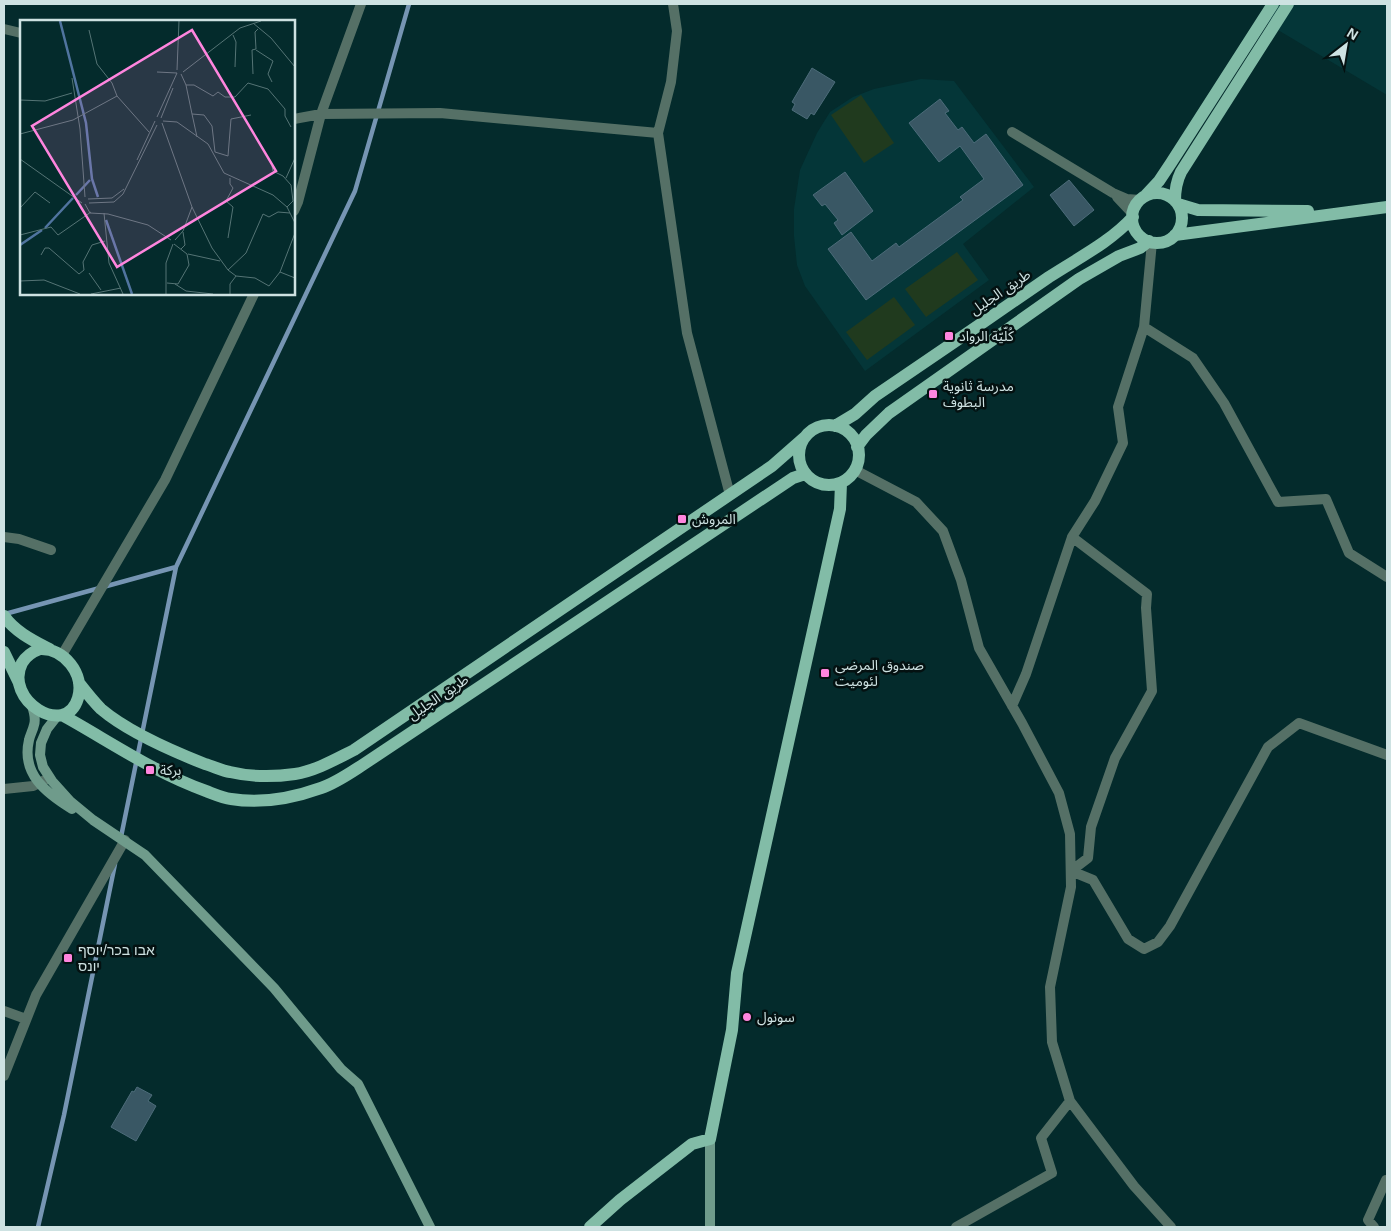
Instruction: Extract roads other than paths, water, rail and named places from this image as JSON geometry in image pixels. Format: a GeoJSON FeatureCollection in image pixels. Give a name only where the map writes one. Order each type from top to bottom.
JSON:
{"type":"FeatureCollection","features":[{"type":"Feature","properties":{"kind":"main road"},"geometry":{"type":"LineString","coordinates":[[1143,198],[1156,193],[1164,194],[1176,202],[1181,211],[1182,220],[1180,228],[1175,235],[1168,240],[1160,242],[1151,241],[1139,235],[1135,229],[1133,216],[1136,204],[1159,181],[1272,4]]}},
{"type":"Feature","properties":{"kind":"main road"},"geometry":{"type":"LineString","coordinates":[[1176,202],[1174,191],[1176,181],[1181,172],[1288,4]]}},
{"type":"Feature","properties":{"kind":"main road"},"geometry":{"type":"LineString","coordinates":[[1176,202],[1198,210],[1350,212]]}},
{"type":"Feature","properties":{"kind":"main road"},"geometry":{"type":"LineString","coordinates":[[1175,235],[1387,207]]}},
{"type":"Feature","properties":{"kind":"main road","name":"طريق الجليل"},"geometry":{"type":"LineString","coordinates":[[835,426],[855,414],[879,393],[1121,230],[1133,216]]}},
{"type":"Feature","properties":{"kind":"main road"},"geometry":{"type":"LineString","coordinates":[[857,447],[866,435],[889,413],[1079,279],[1119,256],[1140,248],[1151,241]]}},
{"type":"Feature","properties":{"kind":"main road"},"geometry":{"type":"LineString","coordinates":[[822,426],[835,426],[842,428],[850,434],[856,442],[859,451],[858,461],[855,470],[840,483],[822,484],[806,474],[801,465],[800,446],[805,436],[813,430],[822,426]]}},
{"type":"Feature","properties":{"kind":"main road","name":"طريق الجليل"},"geometry":{"type":"LineString","coordinates":[[79,683],[92,700],[103,710],[128,727],[195,760],[229,772],[263,776],[296,774],[329,763],[354,750],[730,495],[772,466],[805,436]]}},
{"type":"Feature","properties":{"kind":"main road","name":"طريق الجليل"},"geometry":{"type":"LineString","coordinates":[[60,715],[188,785],[230,799],[261,801],[296,796],[322,788],[364,764],[793,478],[806,474]]}},
{"type":"Feature","properties":{"kind":"main road"},"geometry":{"type":"LineString","coordinates":[[590,1227],[620,1200],[692,1144],[710,1139],[732,1030],[737,973],[840,509],[840,483]]}},
{"type":"Feature","properties":{"kind":"main road"},"geometry":{"type":"LineString","coordinates":[[4,616],[19,631],[68,660],[74,669],[79,683],[80,692],[76,705],[70,711],[60,715],[45,714],[32,706],[24,696],[4,652]]}},
{"type":"Feature","properties":{"kind":"main road"},"geometry":{"type":"LineString","coordinates":[[20,687],[20,668],[28,655],[40,649],[56,653]]}},
{"type":"Feature","properties":{"kind":"street"},"geometry":{"type":"LineString","coordinates":[[295,209],[321,114],[361,4]]}},
{"type":"Feature","properties":{"kind":"street"},"geometry":{"type":"LineString","coordinates":[[674,4],[677,31],[671,82],[658,133],[687,333],[730,495]]}},
{"type":"Feature","properties":{"kind":"street"},"geometry":{"type":"LineString","coordinates":[[4,29],[20,33]]}},
{"type":"Feature","properties":{"kind":"street"},"geometry":{"type":"LineString","coordinates":[[295,119],[321,114],[440,113],[658,133]]}},
{"type":"Feature","properties":{"kind":"street"},"geometry":{"type":"LineString","coordinates":[[1012,132],[1113,193],[1127,199],[1143,198]]}},
{"type":"Feature","properties":{"kind":"street"},"geometry":{"type":"LineString","coordinates":[[1113,193],[1133,216]]}},
{"type":"Feature","properties":{"kind":"street"},"geometry":{"type":"LineString","coordinates":[[1012,706],[1026,674],[1072,537],[1095,501],[1123,443],[1118,407],[1144,327],[1151,241]]}},
{"type":"Feature","properties":{"kind":"street"},"geometry":{"type":"LineString","coordinates":[[56,653],[165,480],[254,295]]}},
{"type":"Feature","properties":{"kind":"street"},"geometry":{"type":"LineString","coordinates":[[1144,327],[1193,358],[1224,403],[1278,502],[1326,499],[1349,553],[1387,577]]}},
{"type":"Feature","properties":{"kind":"street"},"geometry":{"type":"LineString","coordinates":[[855,470],[916,502],[944,531],[961,580],[979,648],[1059,792],[1070,834],[1071,888],[1050,987],[1052,1042],[1070,1100],[1134,1186],[1171,1227]]}},
{"type":"Feature","properties":{"kind":"street"},"geometry":{"type":"LineString","coordinates":[[4,537],[20,539],[51,550]]}},
{"type":"Feature","properties":{"kind":"street"},"geometry":{"type":"LineString","coordinates":[[1071,871],[1088,858],[1090,827],[1115,758],[1152,691],[1146,608],[1147,594],[1072,537]]}},
{"type":"Feature","properties":{"kind":"street"},"geometry":{"type":"LineString","coordinates":[[32,706],[35,716],[27,751],[30,771],[39,784],[55,798],[125,840],[145,855],[274,988],[341,1069],[358,1084],[430,1227]]}},
{"type":"Feature","properties":{"kind":"street"},"geometry":{"type":"LineString","coordinates":[[60,715],[47,729],[41,743],[40,755],[43,767],[49,778],[70,801],[93,820]]}},
{"type":"Feature","properties":{"kind":"street"},"geometry":{"type":"LineString","coordinates":[[1071,871],[1093,880],[1128,939],[1144,949],[1158,942],[1170,926],[1268,748],[1276,741],[1299,723],[1387,755]]}},
{"type":"Feature","properties":{"kind":"street"},"geometry":{"type":"LineString","coordinates":[[4,789],[33,786],[49,778]]}},
{"type":"Feature","properties":{"kind":"street"},"geometry":{"type":"LineString","coordinates":[[4,1076],[36,995],[125,840]]}},
{"type":"Feature","properties":{"kind":"street"},"geometry":{"type":"LineString","coordinates":[[4,1011],[26,1018]]}},
{"type":"Feature","properties":{"kind":"street"},"geometry":{"type":"LineString","coordinates":[[956,1227],[1052,1173],[1041,1138],[1070,1100]]}},
{"type":"Feature","properties":{"kind":"street"},"geometry":{"type":"LineString","coordinates":[[710,1139],[710,1227]]}},
{"type":"Feature","properties":{"kind":"street"},"geometry":{"type":"LineString","coordinates":[[1374,1227],[1368,1220],[1386,1180]]}},
{"type":"Feature","properties":{"kind":"waterway"},"geometry":{"type":"LineString","coordinates":[[121,837],[176,567],[355,191],[409,4]]}},
{"type":"Feature","properties":{"kind":"waterway"},"geometry":{"type":"LineString","coordinates":[[5,614],[176,567]]}},
{"type":"Feature","properties":{"kind":"waterway"},"geometry":{"type":"LineString","coordinates":[[38,1227],[64,1115],[115,864]]}},
{"type":"Feature","properties":{"kind":"place","name":"كُلّيّة الرواد"},"geometry":{"type":"Point","coordinates":[949,336]}},
{"type":"Feature","properties":{"kind":"place","name":"مدرسة ثانوية البطوف"},"geometry":{"type":"Point","coordinates":[933,394]}},
{"type":"Feature","properties":{"kind":"place","name":"المروش"},"geometry":{"type":"Point","coordinates":[682,519]}},
{"type":"Feature","properties":{"kind":"place","name":"صندوق المرضى لئوميت"},"geometry":{"type":"Point","coordinates":[825,673]}},
{"type":"Feature","properties":{"kind":"place","name":"بركة"},"geometry":{"type":"Point","coordinates":[150,770]}},
{"type":"Feature","properties":{"kind":"place","name":"אבו בכר/יוסף יונס"},"geometry":{"type":"Point","coordinates":[68,958]}},
{"type":"Feature","properties":{"kind":"place","name":"سونول"},"geometry":{"type":"Point","coordinates":[747,1017]}}]}
